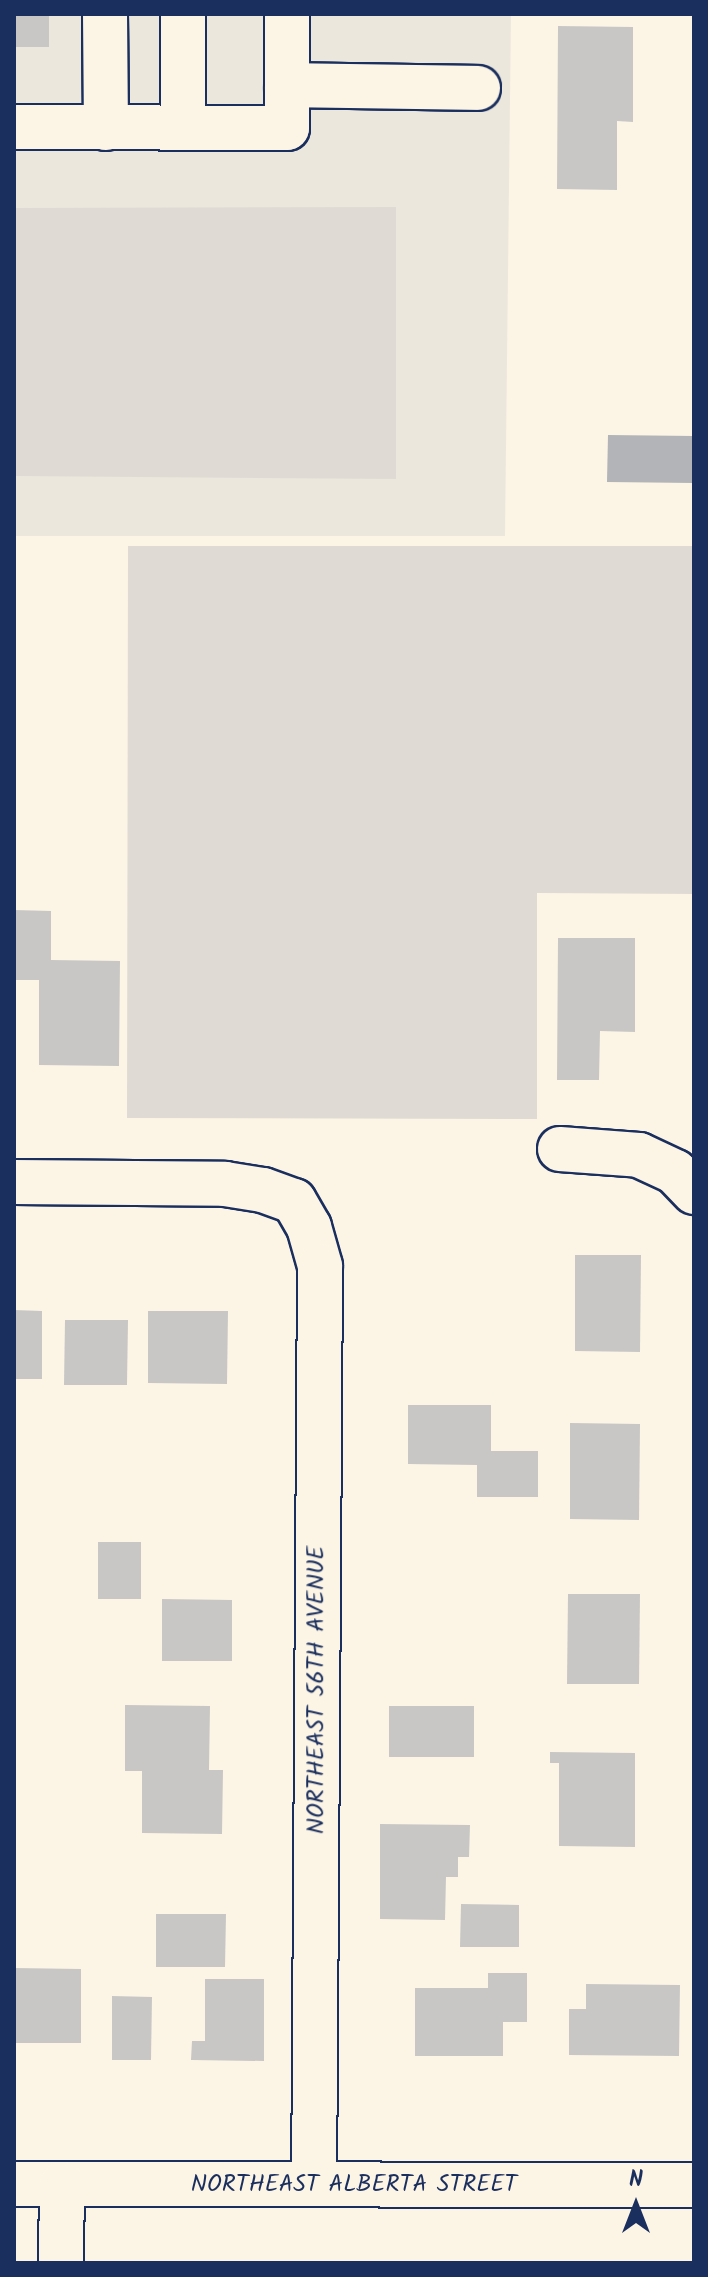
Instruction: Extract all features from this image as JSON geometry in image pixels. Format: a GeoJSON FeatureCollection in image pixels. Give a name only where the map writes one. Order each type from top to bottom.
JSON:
{"type":"FeatureCollection","features":[{"type":"Feature","properties":{"kind":"street"},"geometry":{"type":"LineString","coordinates":[[105,14],[106,128]]}},
{"type":"Feature","properties":{"kind":"street"},"geometry":{"type":"LineString","coordinates":[[183,14],[183,128]]}},
{"type":"Feature","properties":{"kind":"street"},"geometry":{"type":"LineString","coordinates":[[14,127],[287,128],[287,14]]}},
{"type":"Feature","properties":{"kind":"street"},"geometry":{"type":"LineString","coordinates":[[287,85],[478,88]]}},
{"type":"Feature","properties":{"kind":"street"},"geometry":{"type":"LineString","coordinates":[[560,1149],[639,1155],[675,1172],[694,1192]]}},
{"type":"Feature","properties":{"kind":"street","name":"NORTHEAST 56TH AVENUE"},"geometry":{"type":"LineString","coordinates":[[14,1182],[225,1184],[263,1190],[294,1201],[309,1227],[320,1266],[314,2184]]}},
{"type":"Feature","properties":{"kind":"street","name":"NORTHEAST ALBERTA STREET"},"geometry":{"type":"LineString","coordinates":[[14,2184],[694,2185]]}},
{"type":"Feature","properties":{"kind":"street"},"geometry":{"type":"LineString","coordinates":[[61,2263],[62,2184]]}},
{"type":"Feature","properties":{"kind":"shaded area"},"geometry":{"type":"Polygon","coordinates":[[[14,14],[511,14],[505,536],[14,536],[14,14]]]}},
{"type":"Feature","properties":{"kind":"shaded area"},"geometry":{"type":"Polygon","coordinates":[[[396,207],[396,479],[14,476],[14,208],[396,207]]]}},
{"type":"Feature","properties":{"kind":"shaded area"},"geometry":{"type":"Polygon","coordinates":[[[608,435],[694,436],[694,483],[607,482],[608,435]]]}},
{"type":"Feature","properties":{"kind":"shaded area"},"geometry":{"type":"Polygon","coordinates":[[[128,546],[694,546],[694,894],[537,893],[537,1119],[127,1118],[128,546]]]}},
{"type":"Feature","properties":{"kind":"building"},"geometry":{"type":"Polygon","coordinates":[[[14,14],[49,14],[49,47],[14,47],[14,14]]]}},
{"type":"Feature","properties":{"kind":"building"},"geometry":{"type":"Polygon","coordinates":[[[558,26],[633,27],[633,122],[617,121],[617,190],[557,189],[558,26]]]}},
{"type":"Feature","properties":{"kind":"building"},"geometry":{"type":"Polygon","coordinates":[[[14,910],[51,911],[51,960],[120,961],[119,1066],[39,1065],[39,980],[14,980],[14,910]]]}},
{"type":"Feature","properties":{"kind":"building"},"geometry":{"type":"Polygon","coordinates":[[[558,938],[635,938],[635,1032],[600,1031],[599,1080],[557,1080],[558,938]]]}},
{"type":"Feature","properties":{"kind":"building"},"geometry":{"type":"Polygon","coordinates":[[[575,1255],[641,1255],[640,1352],[575,1351],[575,1255]]]}},
{"type":"Feature","properties":{"kind":"building"},"geometry":{"type":"Polygon","coordinates":[[[14,1310],[42,1311],[42,1379],[14,1379],[14,1310]]]}},
{"type":"Feature","properties":{"kind":"building"},"geometry":{"type":"Polygon","coordinates":[[[148,1311],[228,1311],[227,1384],[148,1383],[148,1311]]]}},
{"type":"Feature","properties":{"kind":"building"},"geometry":{"type":"Polygon","coordinates":[[[65,1320],[128,1320],[127,1385],[64,1385],[65,1320]]]}},
{"type":"Feature","properties":{"kind":"building"},"geometry":{"type":"Polygon","coordinates":[[[408,1405],[491,1405],[491,1451],[538,1451],[538,1497],[477,1497],[477,1465],[408,1464],[408,1405]]]}},
{"type":"Feature","properties":{"kind":"building"},"geometry":{"type":"Polygon","coordinates":[[[570,1423],[640,1424],[639,1520],[570,1519],[570,1423]]]}},
{"type":"Feature","properties":{"kind":"building"},"geometry":{"type":"Polygon","coordinates":[[[98,1542],[141,1542],[141,1599],[98,1599],[98,1542]]]}},
{"type":"Feature","properties":{"kind":"building"},"geometry":{"type":"Polygon","coordinates":[[[568,1594],[640,1594],[639,1684],[567,1684],[568,1594]]]}},
{"type":"Feature","properties":{"kind":"building"},"geometry":{"type":"Polygon","coordinates":[[[162,1599],[232,1600],[232,1661],[162,1661],[162,1599]]]}},
{"type":"Feature","properties":{"kind":"building"},"geometry":{"type":"Polygon","coordinates":[[[125,1705],[210,1706],[209,1770],[223,1770],[222,1834],[142,1833],[142,1771],[125,1771],[125,1705]]]}},
{"type":"Feature","properties":{"kind":"building"},"geometry":{"type":"Polygon","coordinates":[[[389,1706],[474,1706],[474,1757],[389,1757],[389,1706]]]}},
{"type":"Feature","properties":{"kind":"building"},"geometry":{"type":"Polygon","coordinates":[[[550,1752],[635,1753],[635,1847],[559,1846],[559,1763],[550,1763],[550,1752]]]}},
{"type":"Feature","properties":{"kind":"building"},"geometry":{"type":"Polygon","coordinates":[[[380,1824],[470,1825],[469,1857],[458,1857],[458,1877],[446,1877],[445,1920],[380,1919],[380,1824]]]}},
{"type":"Feature","properties":{"kind":"building"},"geometry":{"type":"Polygon","coordinates":[[[461,1904],[519,1905],[519,1947],[460,1947],[461,1904]]]}},
{"type":"Feature","properties":{"kind":"building"},"geometry":{"type":"Polygon","coordinates":[[[156,1914],[226,1914],[225,1967],[156,1967],[156,1914]]]}},
{"type":"Feature","properties":{"kind":"building"},"geometry":{"type":"Polygon","coordinates":[[[14,1968],[81,1969],[81,2043],[14,2043],[14,1968]]]}},
{"type":"Feature","properties":{"kind":"building"},"geometry":{"type":"Polygon","coordinates":[[[488,1973],[527,1973],[527,2022],[503,2022],[503,2056],[415,2056],[415,1988],[488,1988],[488,1973]]]}},
{"type":"Feature","properties":{"kind":"building"},"geometry":{"type":"Polygon","coordinates":[[[205,1979],[264,1979],[264,2061],[191,2060],[192,2041],[205,2041],[205,1979]]]}},
{"type":"Feature","properties":{"kind":"building"},"geometry":{"type":"Polygon","coordinates":[[[586,1984],[680,1985],[679,2056],[569,2055],[569,2009],[586,2009],[586,1984]]]}},
{"type":"Feature","properties":{"kind":"building"},"geometry":{"type":"Polygon","coordinates":[[[112,1996],[152,1997],[151,2060],[112,2060],[112,1996]]]}}]}
